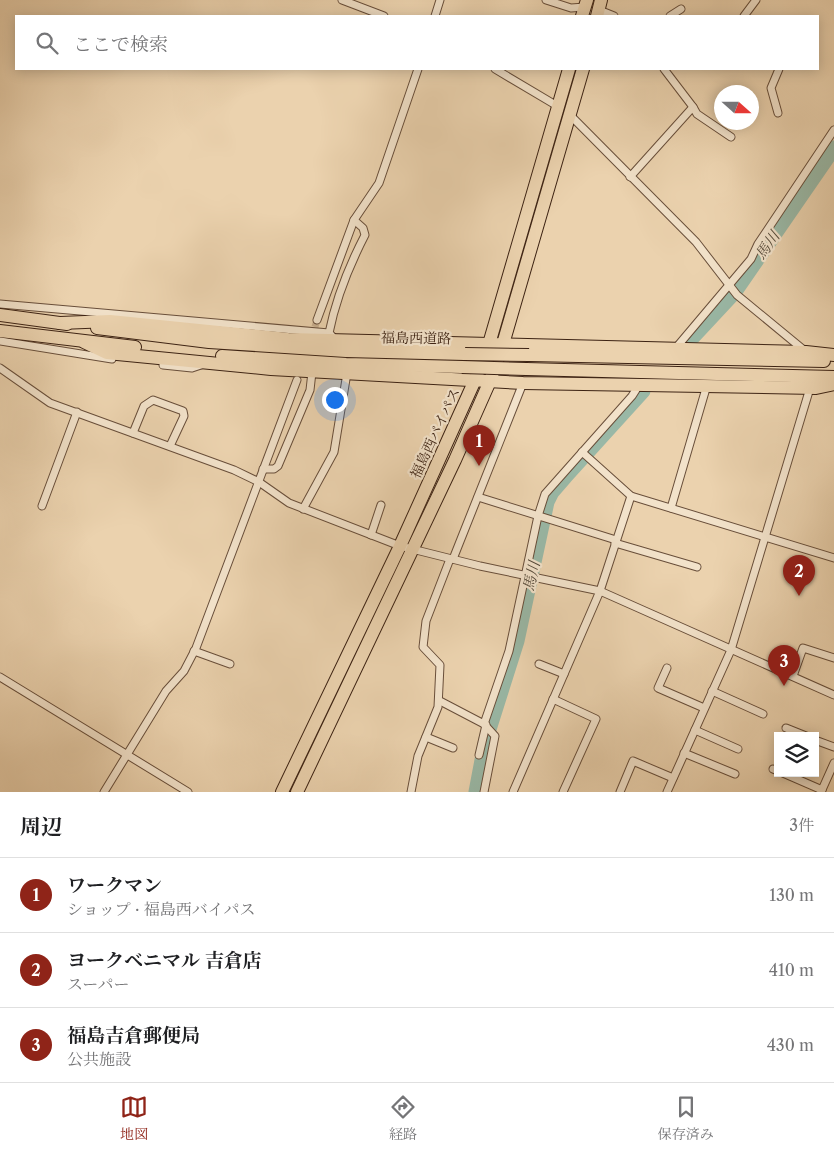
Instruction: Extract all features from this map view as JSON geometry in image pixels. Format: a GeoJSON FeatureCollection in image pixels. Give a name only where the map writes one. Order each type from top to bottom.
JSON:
{"type":"FeatureCollection","features":[{"type":"Feature","properties":{"kind":"highway","name":"福島西バイパス"},"geometry":{"type":"LineString","coordinates":[[282,792],[400,546],[475,380],[489,344],[569,70]]}},
{"type":"Feature","properties":{"kind":"highway","name":"福島西バイパス"},"geometry":{"type":"LineString","coordinates":[[297,792],[413,550],[490,381],[503,344],[571,116],[583,70]]}},
{"type":"Feature","properties":{"kind":"highway","name":"福島西道路"},"geometry":{"type":"LineString","coordinates":[[0,315],[208,342],[346,351],[834,361]]}},
{"type":"Feature","properties":{"kind":"highway"},"geometry":{"type":"LineString","coordinates":[[60,323],[95,320],[288,339],[332,337],[489,344],[834,354]]}},
{"type":"Feature","properties":{"kind":"highway","name":"福島西道路"},"geometry":{"type":"LineString","coordinates":[[0,331],[206,356],[346,364],[834,377]]}},
{"type":"Feature","properties":{"kind":"highway"},"geometry":{"type":"LineString","coordinates":[[84,342],[107,353],[312,372],[523,383],[810,388],[834,384]]}},
{"type":"Feature","properties":{"kind":"street"},"geometry":{"type":"LineString","coordinates":[[342,0],[381,15]]}},
{"type":"Feature","properties":{"kind":"street"},"geometry":{"type":"LineString","coordinates":[[435,15],[440,0]]}},
{"type":"Feature","properties":{"kind":"street"},"geometry":{"type":"LineString","coordinates":[[546,0],[571,8],[585,8]]}},
{"type":"Feature","properties":{"kind":"street"},"geometry":{"type":"LineString","coordinates":[[745,15],[756,0]]}},
{"type":"Feature","properties":{"kind":"street"},"geometry":{"type":"LineString","coordinates":[[599,9],[612,15]]}},
{"type":"Feature","properties":{"kind":"street"},"geometry":{"type":"LineString","coordinates":[[672,15],[681,9]]}},
{"type":"Feature","properties":{"kind":"street"},"geometry":{"type":"LineString","coordinates":[[317,320],[354,220],[378,183],[418,70]]}},
{"type":"Feature","properties":{"kind":"street"},"geometry":{"type":"LineString","coordinates":[[497,70],[571,116],[696,242],[733,290],[806,352]]}},
{"type":"Feature","properties":{"kind":"street"},"geometry":{"type":"LineString","coordinates":[[665,70],[698,114],[731,137]]}},
{"type":"Feature","properties":{"kind":"street"},"geometry":{"type":"LineString","coordinates":[[778,114],[771,88],[780,70]]}},
{"type":"Feature","properties":{"kind":"street"},"geometry":{"type":"LineString","coordinates":[[630,177],[693,107]]}},
{"type":"Feature","properties":{"kind":"street"},"geometry":{"type":"LineString","coordinates":[[675,349],[733,290],[758,244],[834,131]]}},
{"type":"Feature","properties":{"kind":"street"},"geometry":{"type":"LineString","coordinates":[[0,304],[332,337],[341,288],[352,259],[365,235],[363,228],[354,220]]}},
{"type":"Feature","properties":{"kind":"street"},"geometry":{"type":"LineString","coordinates":[[0,342],[90,357],[192,368],[206,363]]}},
{"type":"Feature","properties":{"kind":"street"},"geometry":{"type":"LineString","coordinates":[[0,368],[50,403],[234,470],[258,482],[289,503],[303,509],[413,550],[600,591],[834,695]]}},
{"type":"Feature","properties":{"kind":"street"},"geometry":{"type":"LineString","coordinates":[[263,469],[274,469],[278,466],[310,390],[312,372]]}},
{"type":"Feature","properties":{"kind":"street"},"geometry":{"type":"LineString","coordinates":[[303,509],[334,452],[347,373]]}},
{"type":"Feature","properties":{"kind":"street"},"geometry":{"type":"LineString","coordinates":[[104,792],[166,691],[184,671],[194,651],[297,380]]}},
{"type":"Feature","properties":{"kind":"street"},"geometry":{"type":"LineString","coordinates":[[411,792],[418,756],[440,701],[440,665],[423,647],[426,621],[523,383]]}},
{"type":"Feature","properties":{"kind":"street"},"geometry":{"type":"LineString","coordinates":[[478,755],[485,725],[530,577],[546,494],[551,485],[584,454],[639,385]]}},
{"type":"Feature","properties":{"kind":"street"},"geometry":{"type":"LineString","coordinates":[[671,508],[707,385]]}},
{"type":"Feature","properties":{"kind":"street"},"geometry":{"type":"LineString","coordinates":[[667,792],[731,650],[810,388]]}},
{"type":"Feature","properties":{"kind":"street"},"geometry":{"type":"LineString","coordinates":[[133,433],[144,406],[153,400],[160,402],[183,411],[184,416],[170,446]]}},
{"type":"Feature","properties":{"kind":"street"},"geometry":{"type":"LineString","coordinates":[[42,506],[77,412]]}},
{"type":"Feature","properties":{"kind":"street"},"geometry":{"type":"LineString","coordinates":[[584,454],[630,496],[765,539],[834,558]]}},
{"type":"Feature","properties":{"kind":"street"},"geometry":{"type":"LineString","coordinates":[[513,792],[600,591],[630,496]]}},
{"type":"Feature","properties":{"kind":"street"},"geometry":{"type":"LineString","coordinates":[[478,497],[697,567]]}},
{"type":"Feature","properties":{"kind":"street"},"geometry":{"type":"LineString","coordinates":[[371,535],[381,505]]}},
{"type":"Feature","properties":{"kind":"street"},"geometry":{"type":"LineString","coordinates":[[793,676],[803,648],[834,658]]}},
{"type":"Feature","properties":{"kind":"street"},"geometry":{"type":"LineString","coordinates":[[194,651],[230,664]]}},
{"type":"Feature","properties":{"kind":"street"},"geometry":{"type":"LineString","coordinates":[[539,664],[564,674]]}},
{"type":"Feature","properties":{"kind":"street"},"geometry":{"type":"LineString","coordinates":[[667,668],[658,688],[704,708]]}},
{"type":"Feature","properties":{"kind":"street"},"geometry":{"type":"LineString","coordinates":[[0,677],[188,792]]}},
{"type":"Feature","properties":{"kind":"street"},"geometry":{"type":"LineString","coordinates":[[712,691],[763,714]]}},
{"type":"Feature","properties":{"kind":"street"},"geometry":{"type":"LineString","coordinates":[[553,699],[596,718],[563,792]]}},
{"type":"Feature","properties":{"kind":"street"},"geometry":{"type":"LineString","coordinates":[[440,701],[485,725],[495,736],[484,792]]}},
{"type":"Feature","properties":{"kind":"street"},"geometry":{"type":"LineString","coordinates":[[786,728],[796,732]]}},
{"type":"Feature","properties":{"kind":"street"},"geometry":{"type":"LineString","coordinates":[[695,730],[738,749]]}},
{"type":"Feature","properties":{"kind":"street"},"geometry":{"type":"LineString","coordinates":[[426,736],[453,748]]}},
{"type":"Feature","properties":{"kind":"street"},"geometry":{"type":"LineString","coordinates":[[819,741],[834,747]]}},
{"type":"Feature","properties":{"kind":"street"},"geometry":{"type":"LineString","coordinates":[[684,753],[734,774]]}},
{"type":"Feature","properties":{"kind":"street"},"geometry":{"type":"LineString","coordinates":[[620,792],[633,761],[673,778]]}},
{"type":"Feature","properties":{"kind":"street"},"geometry":{"type":"LineString","coordinates":[[791,777],[821,791],[834,763]]}},
{"type":"Feature","properties":{"kind":"waterway","name":"馬川"},"geometry":{"type":"LineString","coordinates":[[693,337],[734,293],[834,148]]}},
{"type":"Feature","properties":{"kind":"waterway","name":"馬川"},"geometry":{"type":"LineString","coordinates":[[476,792],[486,739],[517,641],[547,502],[552,492],[643,391]]}},
{"type":"Feature","properties":{"kind":"tunnel"},"geometry":{"type":"LineString","coordinates":[[312,337],[317,320]]}},
{"type":"Feature","properties":{"kind":"place","name":"ワークマン"},"geometry":{"type":"Point","coordinates":[479,466]}},
{"type":"Feature","properties":{"kind":"place","name":"ヨークベニマル 吉倉店"},"geometry":{"type":"Point","coordinates":[799,596]}},
{"type":"Feature","properties":{"kind":"place","name":"福島吉倉郵便局"},"geometry":{"type":"Point","coordinates":[784,686]}}]}
